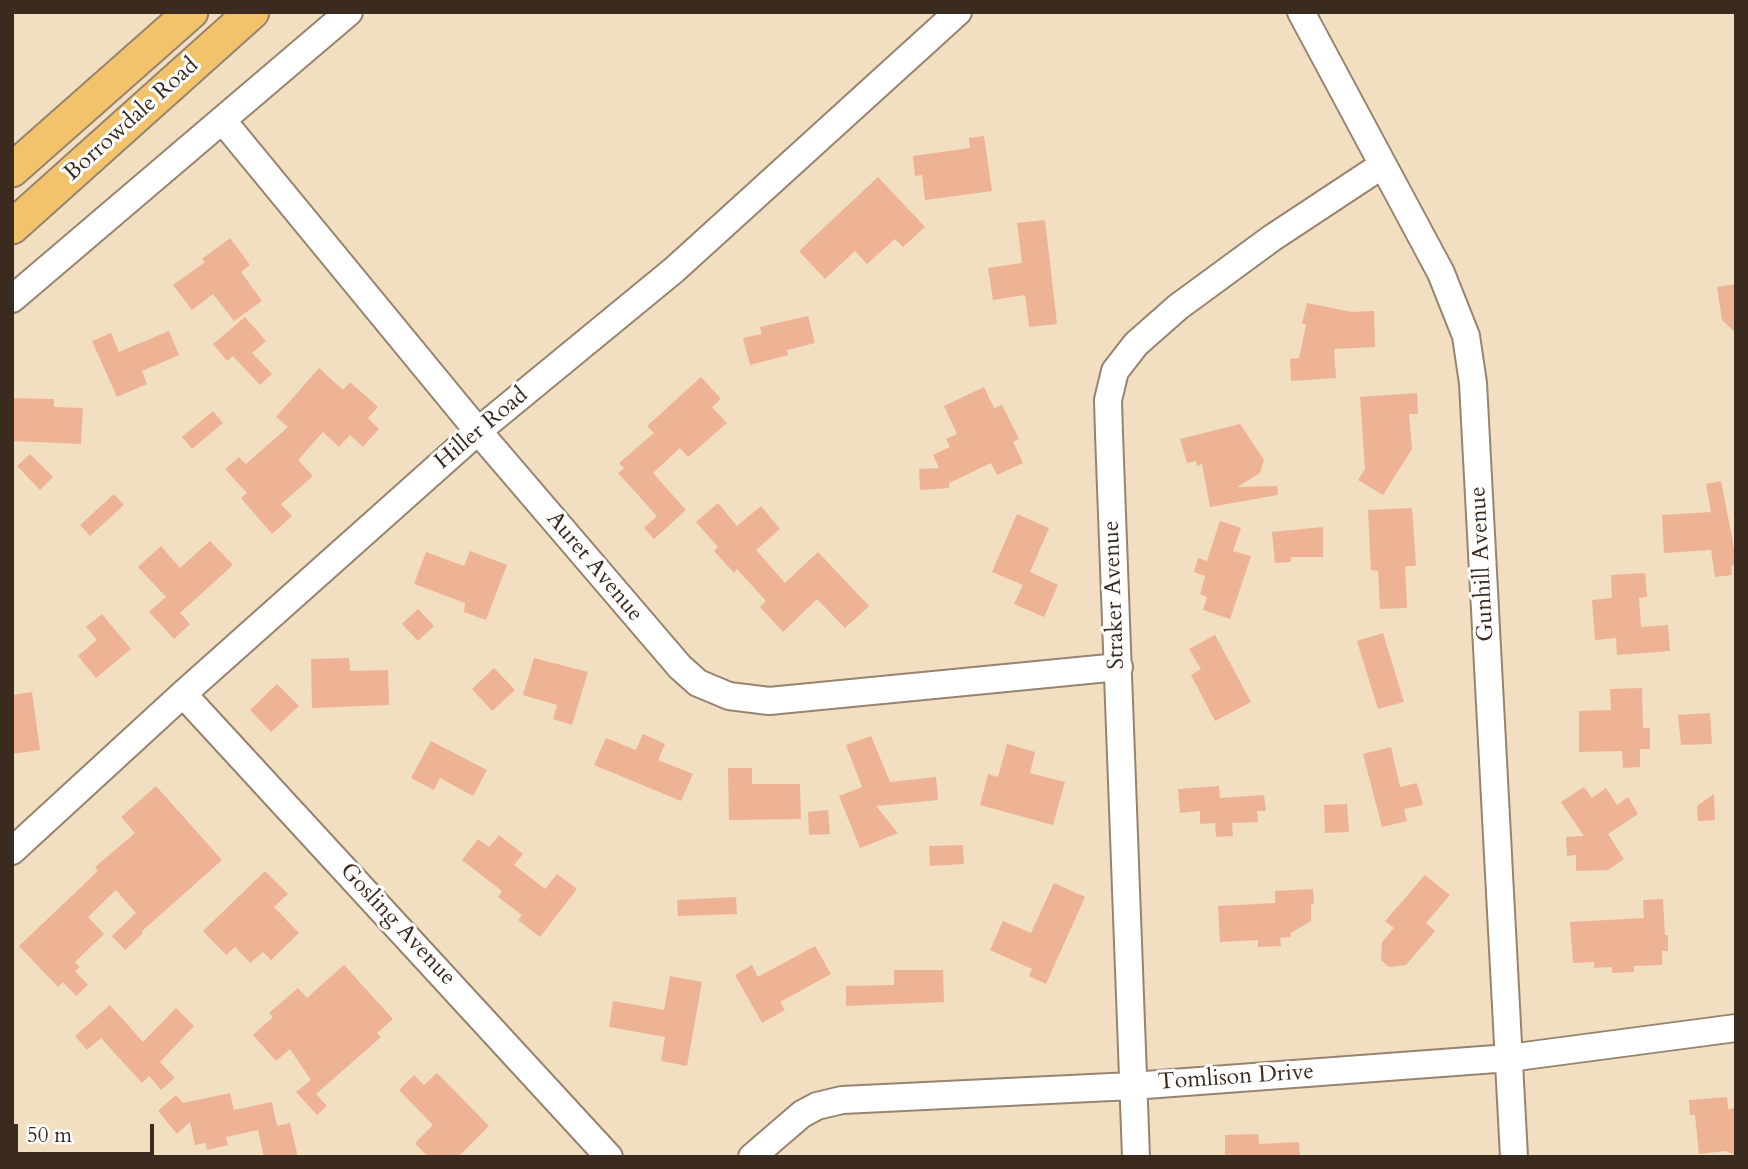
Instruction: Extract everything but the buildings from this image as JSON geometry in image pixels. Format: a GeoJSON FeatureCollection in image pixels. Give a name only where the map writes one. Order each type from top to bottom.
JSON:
{"type":"FeatureCollection","features":[{"type":"Feature","properties":{"kind":"main road","name":"Borrowdale Road"},"geometry":{"type":"LineString","coordinates":[[12,170],[191,12]]}},
{"type":"Feature","properties":{"kind":"main road","name":"Borrowdale Road"},"geometry":{"type":"LineString","coordinates":[[12,227],[251,12]]}},
{"type":"Feature","properties":{"kind":"street"},"geometry":{"type":"LineString","coordinates":[[12,299],[349,12]]}},
{"type":"Feature","properties":{"kind":"street","name":"Hiller Road"},"geometry":{"type":"LineString","coordinates":[[12,851],[183,694],[478,431],[674,270],[958,12]]}},
{"type":"Feature","properties":{"kind":"street","name":"Gunhill Avenue"},"geometry":{"type":"LineString","coordinates":[[1300,12],[1381,166],[1441,272],[1466,336],[1473,383],[1514,1157]]}},
{"type":"Feature","properties":{"kind":"street","name":"Auret Avenue"},"geometry":{"type":"LineString","coordinates":[[223,121],[478,431],[680,667],[698,683],[729,696],[769,701],[1119,667]]}},
{"type":"Feature","properties":{"kind":"street","name":"Straker Avenue"},"geometry":{"type":"LineString","coordinates":[[1136,1157],[1108,412],[1115,371],[1136,344],[1178,307],[1272,238],[1381,166]]}},
{"type":"Feature","properties":{"kind":"street","name":"Gosling Avenue"},"geometry":{"type":"LineString","coordinates":[[183,694],[609,1157]]}},
{"type":"Feature","properties":{"kind":"street","name":"Tomlison Drive"},"geometry":{"type":"LineString","coordinates":[[752,1157],[802,1114],[817,1106],[842,1100],[1132,1086],[1509,1058],[1736,1028]]}}]}
